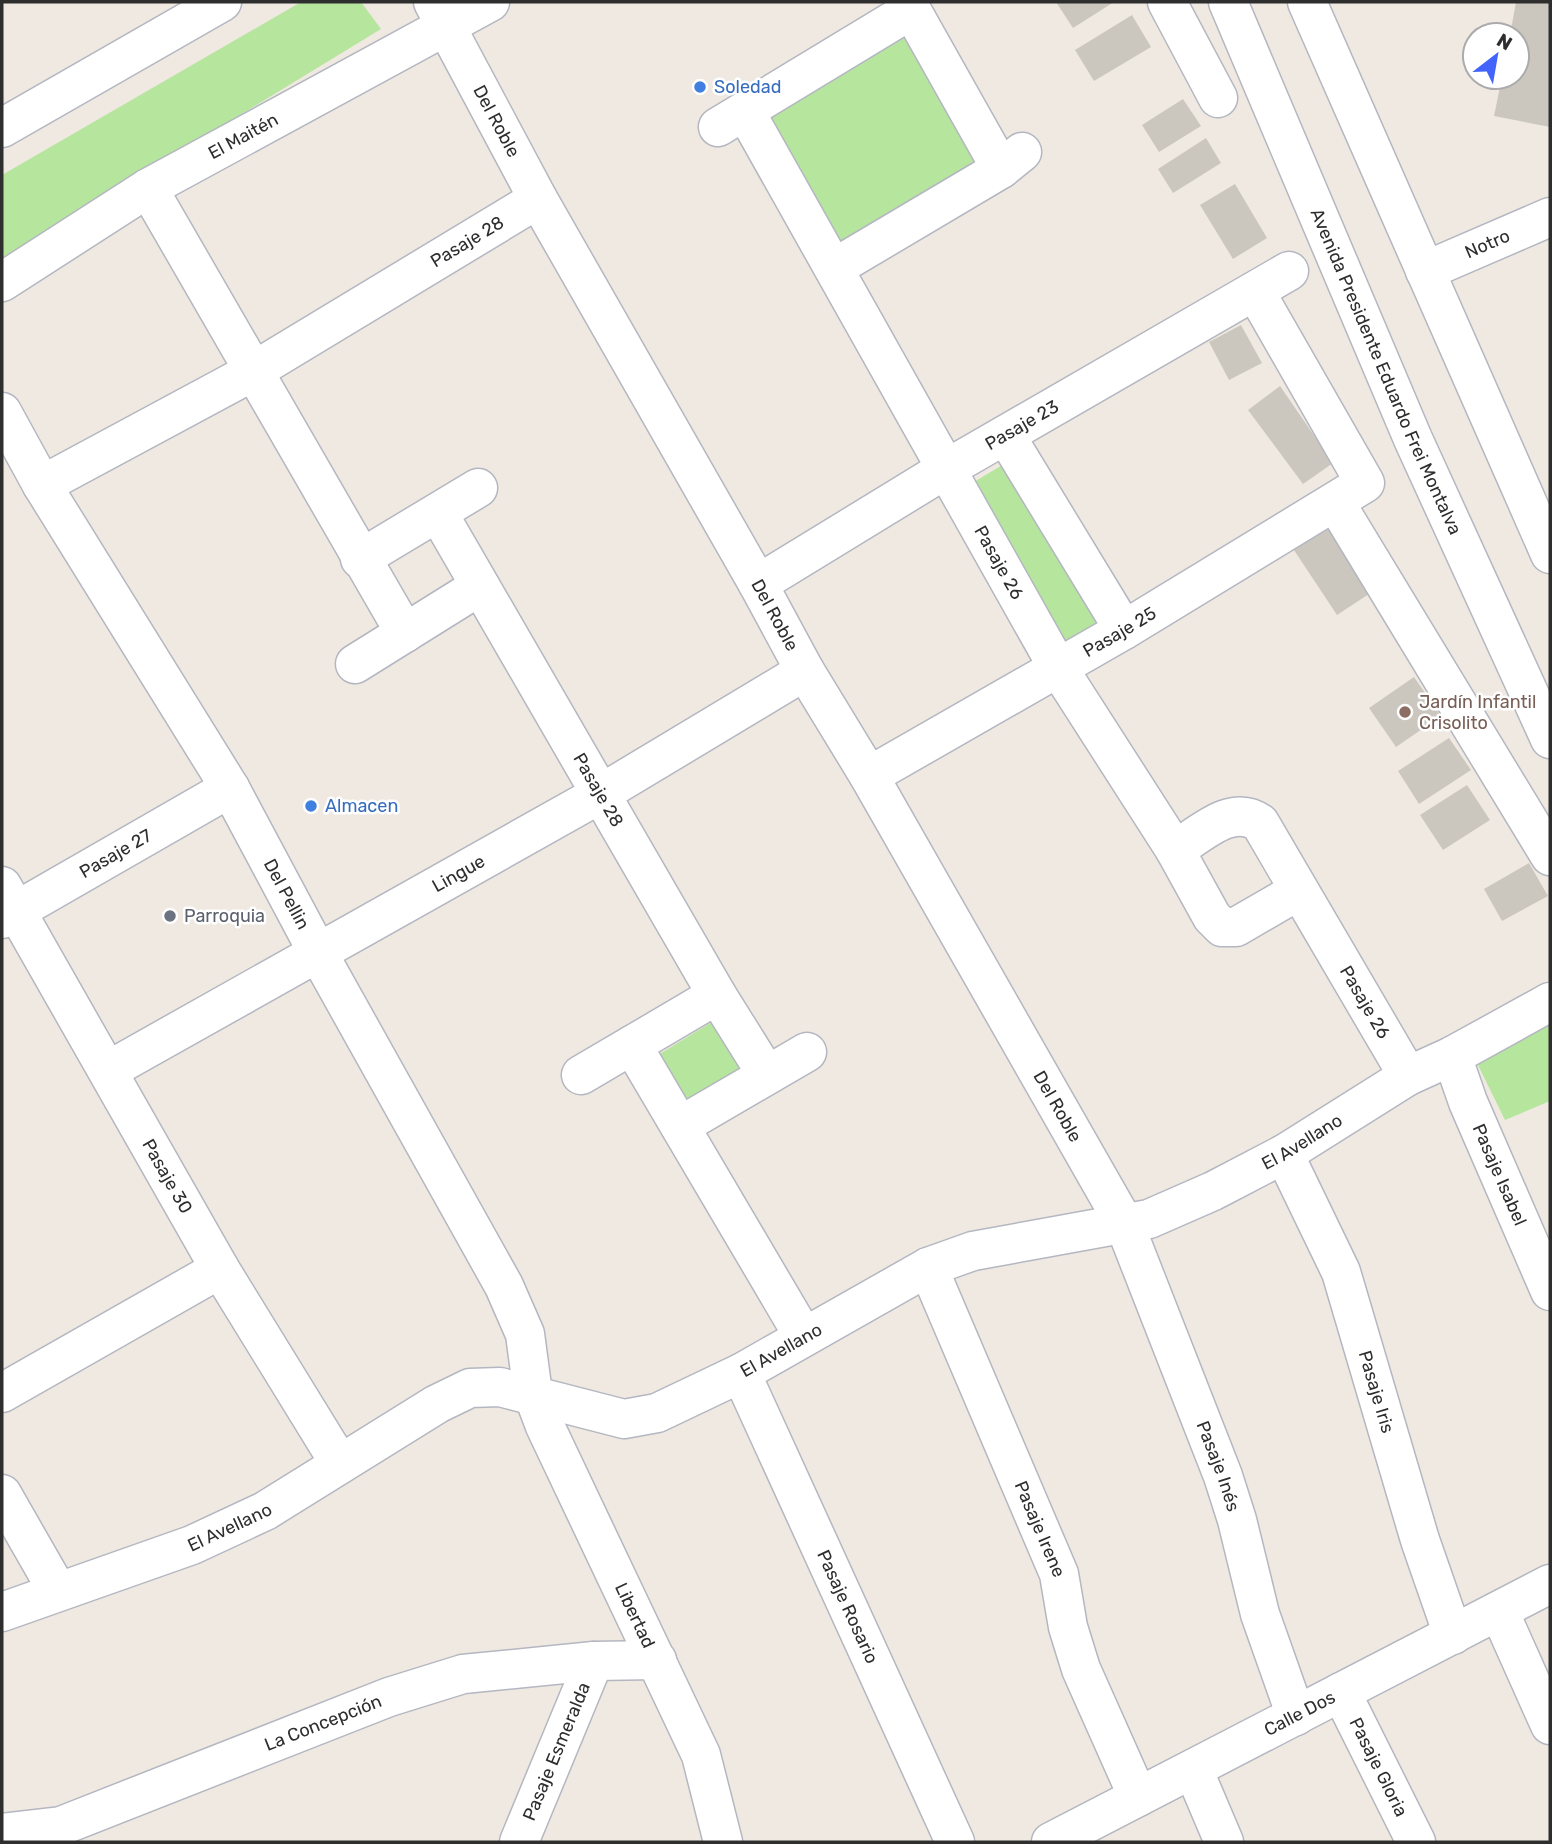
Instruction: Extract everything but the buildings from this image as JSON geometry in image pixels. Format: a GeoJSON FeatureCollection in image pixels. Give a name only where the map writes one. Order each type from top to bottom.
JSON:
{"type":"FeatureCollection","features":[{"type":"Feature","properties":{"kind":"street"},"geometry":{"type":"LineString","coordinates":[[2,128],[222,2]]}},
{"type":"Feature","properties":{"kind":"street","name":"El Maitén"},"geometry":{"type":"LineString","coordinates":[[2,282],[148,188],[439,14],[490,2]]}},
{"type":"Feature","properties":{"kind":"street"},"geometry":{"type":"LineString","coordinates":[[1167,2],[1218,98]]}},
{"type":"Feature","properties":{"kind":"street","name":"Avenida Presidente Eduardo Frei Montalva"},"geometry":{"type":"LineString","coordinates":[[1228,2],[1413,439],[1550,739]]}},
{"type":"Feature","properties":{"kind":"street"},"geometry":{"type":"LineString","coordinates":[[1307,2],[1550,554]]}},
{"type":"Feature","properties":{"kind":"street","name":"Pasaje 26"},"geometry":{"type":"LineString","coordinates":[[834,268],[1012,160],[909,6],[732,119],[834,268],[1058,666],[1175,849],[1212,917],[1222,926],[1236,927],[1298,891]]}},
{"type":"Feature","properties":{"kind":"street","name":"Del Roble"},"geometry":{"type":"LineString","coordinates":[[439,14],[538,199],[805,671],[869,775],[1124,1223]]}},
{"type":"Feature","properties":{"kind":"street"},"geometry":{"type":"LineString","coordinates":[[148,188],[405,633]]}},
{"type":"Feature","properties":{"kind":"street","name":"Pasaje 28"},"geometry":{"type":"LineString","coordinates":[[42,485],[252,372],[538,199]]}},
{"type":"Feature","properties":{"kind":"street","name":"Notro"},"geometry":{"type":"LineString","coordinates":[[1425,271],[1550,217]]}},
{"type":"Feature","properties":{"kind":"street","name":"Pasaje 23"},"geometry":{"type":"LineString","coordinates":[[758,584],[946,469],[1289,271]]}},
{"type":"Feature","properties":{"kind":"street"},"geometry":{"type":"LineString","coordinates":[[1255,291],[1350,492],[1550,856]]}},
{"type":"Feature","properties":{"kind":"street","name":"Del Pellin"},"geometry":{"type":"LineString","coordinates":[[2,412],[42,485],[230,788],[318,953],[504,1286],[524,1334],[533,1394]]}},
{"type":"Feature","properties":{"kind":"street"},"geometry":{"type":"LineString","coordinates":[[1006,436],[1124,630]]}},
{"type":"Feature","properties":{"kind":"street"},"geometry":{"type":"LineString","coordinates":[[360,559],[478,488]]}},
{"type":"Feature","properties":{"kind":"street","name":"Pasaje 25"},"geometry":{"type":"LineString","coordinates":[[869,775],[1124,630],[1350,492]]}},
{"type":"Feature","properties":{"kind":"street","name":"Pasaje 28"},"geometry":{"type":"LineString","coordinates":[[438,513],[717,995],[767,1075]]}},
{"type":"Feature","properties":{"kind":"street"},"geometry":{"type":"LineString","coordinates":[[355,664],[480,586]]}},
{"type":"Feature","properties":{"kind":"street","name":"Lingue"},"geometry":{"type":"LineString","coordinates":[[109,1070],[602,793],[805,671]]}},
{"type":"Feature","properties":{"kind":"street","name":"Pasaje 27"},"geometry":{"type":"LineString","coordinates":[[7,905],[230,788]]}},
{"type":"Feature","properties":{"kind":"street","name":"Pasaje 26"},"geometry":{"type":"LineString","coordinates":[[1175,849],[1233,815],[1248,814],[1260,823],[1408,1076]]}},
{"type":"Feature","properties":{"kind":"street","name":"Pasaje 30"},"geometry":{"type":"LineString","coordinates":[[7,905],[109,1070],[220,1269],[340,1464]]}},
{"type":"Feature","properties":{"kind":"street"},"geometry":{"type":"LineString","coordinates":[[581,1075],[717,995]]}},
{"type":"Feature","properties":{"kind":"street","name":"El Avellano"},"geometry":{"type":"LineString","coordinates":[[2,1612],[57,1590],[192,1545],[265,1511],[437,1404],[470,1388],[500,1387],[624,1419],[657,1413],[741,1373],[928,1267],[973,1251],[1149,1219],[1213,1191],[1284,1154],[1408,1076],[1452,1056],[1550,1002]]}},
{"type":"Feature","properties":{"kind":"street"},"geometry":{"type":"LineString","coordinates":[[632,1045],[804,1337]]}},
{"type":"Feature","properties":{"kind":"street"},"geometry":{"type":"LineString","coordinates":[[680,1126],[807,1052]]}},
{"type":"Feature","properties":{"kind":"street","name":"Pasaje Isabel"},"geometry":{"type":"LineString","coordinates":[[1452,1056],[1468,1102],[1550,1291]]}},
{"type":"Feature","properties":{"kind":"street","name":"Pasaje Iris"},"geometry":{"type":"LineString","coordinates":[[1284,1154],[1341,1272],[1416,1527],[1453,1635]]}},
{"type":"Feature","properties":{"kind":"street","name":"Pasaje Inés"},"geometry":{"type":"LineString","coordinates":[[1124,1223],[1223,1476],[1237,1520],[1260,1614],[1296,1716]]}},
{"type":"Feature","properties":{"kind":"street","name":"Pasaje Irene"},"geometry":{"type":"LineString","coordinates":[[928,1267],[1059,1574],[1068,1627],[1081,1669],[1138,1797]]}},
{"type":"Feature","properties":{"kind":"street"},"geometry":{"type":"LineString","coordinates":[[2,1393],[220,1269]]}},
{"type":"Feature","properties":{"kind":"street","name":"Pasaje Rosario"},"geometry":{"type":"LineString","coordinates":[[741,1373],[955,1842]]}},
{"type":"Feature","properties":{"kind":"street","name":"Libertad"},"geometry":{"type":"LineString","coordinates":[[533,1394],[545,1426],[701,1755],[723,1842]]}},
{"type":"Feature","properties":{"kind":"street"},"geometry":{"type":"LineString","coordinates":[[2,1494],[57,1590]]}},
{"type":"Feature","properties":{"kind":"street","name":"Calle Dos"},"geometry":{"type":"LineString","coordinates":[[1051,1842],[1550,1584]]}},
{"type":"Feature","properties":{"kind":"street"},"geometry":{"type":"LineString","coordinates":[[1499,1611],[1550,1725]]}},
{"type":"Feature","properties":{"kind":"street","name":"La Concepción"},"geometry":{"type":"LineString","coordinates":[[2,1833],[57,1834],[389,1697],[463,1674],[594,1661],[657,1660]]}},
{"type":"Feature","properties":{"kind":"street","name":"Pasaje Esmeralda"},"geometry":{"type":"LineString","coordinates":[[519,1842],[594,1661]]}},
{"type":"Feature","properties":{"kind":"street","name":"Pasaje Gloria"},"geometry":{"type":"LineString","coordinates":[[1341,1692],[1416,1842]]}},
{"type":"Feature","properties":{"kind":"street"},"geometry":{"type":"LineString","coordinates":[[1193,1769],[1224,1842]]}},
{"type":"Feature","properties":{"kind":"green space"},"geometry":{"type":"Polygon","coordinates":[[[301,2],[361,2],[381,29],[2,260],[2,175],[301,2]]]}},
{"type":"Feature","properties":{"kind":"green space"},"geometry":{"type":"Polygon","coordinates":[[[902,31],[981,165],[839,248],[759,109],[902,31]]]}},
{"type":"Feature","properties":{"kind":"green space"},"geometry":{"type":"Polygon","coordinates":[[[1011,460],[1107,619],[1063,645],[967,486],[1011,460]]]}},
{"type":"Feature","properties":{"kind":"green space"},"geometry":{"type":"Polygon","coordinates":[[[1550,1019],[1550,1101],[1505,1120],[1476,1061],[1550,1019]]]}},
{"type":"Feature","properties":{"kind":"green space"},"geometry":{"type":"Polygon","coordinates":[[[712,1022],[744,1075],[685,1110],[653,1058],[712,1022]]]}},
{"type":"Feature","properties":{"kind":"place","name":"Soledad"},"geometry":{"type":"Point","coordinates":[700,87]}},
{"type":"Feature","properties":{"kind":"place","name":"Jardín Infantil Crisolito"},"geometry":{"type":"Point","coordinates":[1405,712]}},
{"type":"Feature","properties":{"kind":"place","name":"Almacen"},"geometry":{"type":"Point","coordinates":[311,806]}},
{"type":"Feature","properties":{"kind":"place","name":"Parroquia"},"geometry":{"type":"Point","coordinates":[170,916]}}]}
